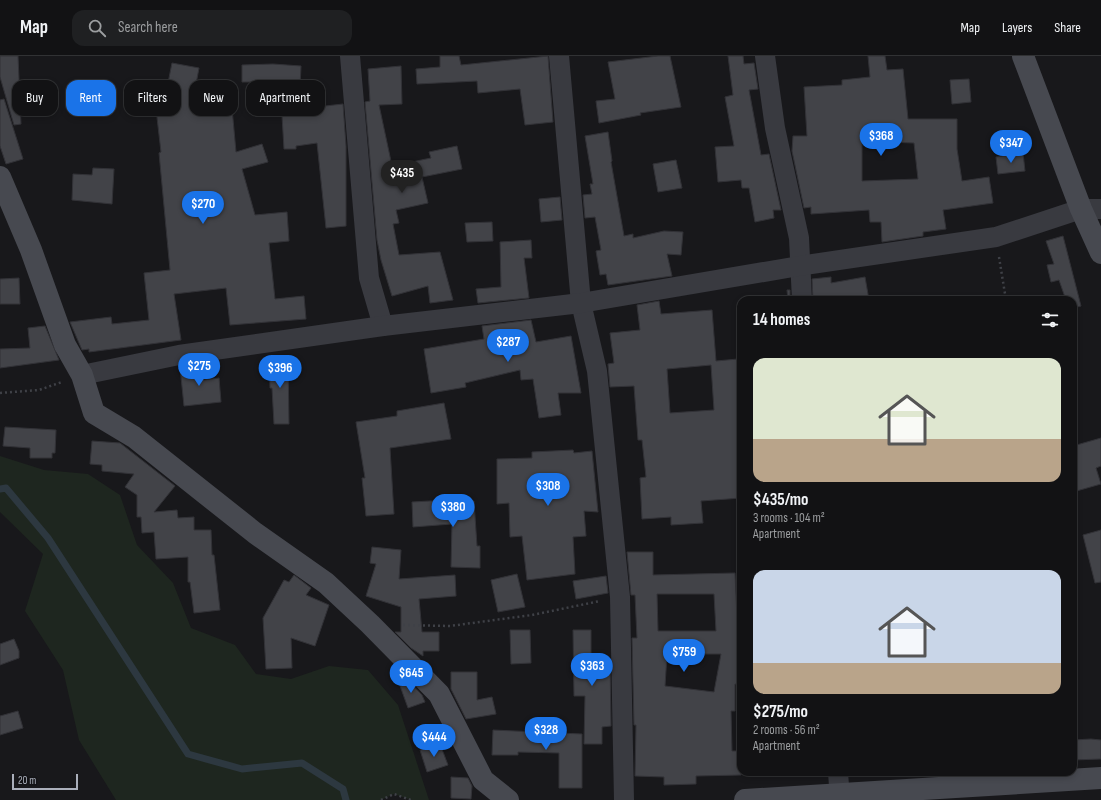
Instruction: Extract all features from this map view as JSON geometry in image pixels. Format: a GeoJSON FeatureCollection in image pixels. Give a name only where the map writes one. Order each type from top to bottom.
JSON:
{"type":"FeatureCollection","features":[{"type":"Feature","properties":{"kind":"street"},"geometry":{"type":"LineString","coordinates":[[350,56],[369,278],[383,326]]}},
{"type":"Feature","properties":{"kind":"street"},"geometry":{"type":"LineString","coordinates":[[560,56],[581,303],[597,371],[620,597],[624,800]]}},
{"type":"Feature","properties":{"kind":"street"},"geometry":{"type":"LineString","coordinates":[[765,56],[775,128],[799,238],[799,266],[802,296]]}},
{"type":"Feature","properties":{"kind":"street"},"geometry":{"type":"LineString","coordinates":[[1023,56],[1091,209],[1101,253]]}},
{"type":"Feature","properties":{"kind":"street"},"geometry":{"type":"LineString","coordinates":[[0,177],[31,250],[65,345],[82,375],[94,413],[134,437],[255,533],[326,583],[370,624],[439,694],[483,780],[508,800]]}},
{"type":"Feature","properties":{"kind":"street"},"geometry":{"type":"LineString","coordinates":[[82,375],[179,355],[383,326],[581,303],[799,266],[996,237],[1091,209]]}},
{"type":"Feature","properties":{"kind":"street"},"geometry":{"type":"LineString","coordinates":[[838,776],[840,797]]}},
{"type":"Feature","properties":{"kind":"street"},"geometry":{"type":"LineString","coordinates":[[745,800],[840,797],[1101,778]]}},
{"type":"Feature","properties":{"kind":"path"},"geometry":{"type":"LineString","coordinates":[[996,237],[1005,296]]}},
{"type":"Feature","properties":{"kind":"path"},"geometry":{"type":"LineString","coordinates":[[0,393],[40,390],[82,375]]}},
{"type":"Feature","properties":{"kind":"path"},"geometry":{"type":"LineString","coordinates":[[370,624],[450,626],[532,615],[620,597]]}},
{"type":"Feature","properties":{"kind":"path"},"geometry":{"type":"LineString","coordinates":[[381,800],[394,794],[411,800]]}},
{"type":"Feature","properties":{"kind":"shaded area"},"geometry":{"type":"Polygon","coordinates":[[[0,456],[44,470],[88,474],[120,495],[137,545],[173,583],[191,628],[235,645],[256,674],[291,679],[329,666],[368,670],[398,705],[429,800],[411,800],[394,794],[381,800],[116,800],[79,740],[63,670],[25,611],[43,554],[0,512],[0,456]]]}},
{"type":"Feature","properties":{"kind":"building"},"geometry":{"type":"Polygon","coordinates":[[[0,56],[18,56],[19,80],[12,80],[12,116],[21,116],[21,124],[14,125],[0,77],[0,56]]]}},
{"type":"Feature","properties":{"kind":"building"},"geometry":{"type":"Polygon","coordinates":[[[440,56],[459,56],[461,65],[548,56],[553,122],[525,125],[520,89],[478,93],[477,81],[417,84],[416,69],[440,67],[440,56]]]}},
{"type":"Feature","properties":{"kind":"building"},"geometry":{"type":"Polygon","coordinates":[[[670,56],[681,107],[640,113],[641,115],[599,123],[596,101],[615,99],[608,62],[670,56]]]}},
{"type":"Feature","properties":{"kind":"building"},"geometry":{"type":"Polygon","coordinates":[[[728,56],[743,56],[744,64],[754,63],[758,89],[749,90],[761,155],[769,154],[781,210],[773,210],[774,218],[755,222],[749,188],[742,188],[741,180],[718,182],[715,147],[734,146],[725,97],[733,95],[728,56]]]}},
{"type":"Feature","properties":{"kind":"building"},"geometry":{"type":"Polygon","coordinates":[[[868,56],[885,56],[887,70],[903,69],[908,119],[957,119],[957,149],[962,181],[989,177],[993,203],[943,210],[946,229],[923,232],[923,236],[882,242],[881,222],[870,222],[869,210],[811,214],[811,207],[804,208],[792,151],[793,136],[807,136],[804,87],[842,85],[842,80],[870,77],[868,56]],[[862,141],[862,181],[918,179],[914,143],[862,141]]]}},
{"type":"Feature","properties":{"kind":"building"},"geometry":{"type":"Polygon","coordinates":[[[172,63],[199,68],[197,80],[189,80],[189,116],[233,116],[236,152],[262,144],[268,162],[242,169],[255,215],[287,212],[289,241],[269,243],[275,299],[304,296],[306,319],[230,325],[226,288],[174,294],[181,340],[89,352],[89,349],[82,350],[70,322],[111,317],[112,324],[149,320],[144,273],[170,270],[157,116],[181,116],[181,80],[169,80],[172,63]]]}},
{"type":"Feature","properties":{"kind":"building"},"geometry":{"type":"Polygon","coordinates":[[[273,64],[301,66],[300,80],[246,80],[246,82],[242,82],[242,65],[273,64]]]}},
{"type":"Feature","properties":{"kind":"building"},"geometry":{"type":"Polygon","coordinates":[[[401,66],[402,104],[379,105],[392,166],[431,158],[429,152],[457,146],[462,169],[422,177],[428,203],[396,210],[399,223],[393,224],[399,255],[440,252],[453,300],[430,303],[428,286],[392,296],[381,260],[377,240],[365,102],[370,101],[368,69],[401,66]]]}},
{"type":"Feature","properties":{"kind":"building"},"geometry":{"type":"Polygon","coordinates":[[[969,79],[971,102],[952,104],[950,80],[969,79]]]}},
{"type":"Feature","properties":{"kind":"building"},"geometry":{"type":"Polygon","coordinates":[[[4,99],[23,159],[6,164],[0,146],[0,100],[4,99]]]}},
{"type":"Feature","properties":{"kind":"building"},"geometry":{"type":"Polygon","coordinates":[[[343,104],[346,146],[346,226],[326,228],[317,143],[296,146],[296,149],[284,149],[282,116],[325,116],[325,106],[343,104]]]}},
{"type":"Feature","properties":{"kind":"building"},"geometry":{"type":"Polygon","coordinates":[[[608,132],[611,162],[624,236],[633,234],[633,238],[664,231],[683,232],[681,255],[667,254],[672,276],[608,285],[606,274],[600,275],[596,251],[601,250],[595,217],[585,218],[583,195],[592,194],[590,184],[593,184],[585,136],[608,132]]]}},
{"type":"Feature","properties":{"kind":"building"},"geometry":{"type":"Polygon","coordinates":[[[1023,153],[1025,171],[998,174],[996,157],[1023,153]]]}},
{"type":"Feature","properties":{"kind":"building"},"geometry":{"type":"Polygon","coordinates":[[[676,160],[682,188],[658,192],[653,164],[676,160]]]}},
{"type":"Feature","properties":{"kind":"building"},"geometry":{"type":"Polygon","coordinates":[[[93,168],[114,169],[112,204],[72,200],[73,174],[92,175],[93,168]]]}},
{"type":"Feature","properties":{"kind":"building"},"geometry":{"type":"Polygon","coordinates":[[[560,197],[562,220],[541,222],[539,199],[560,197]]]}},
{"type":"Feature","properties":{"kind":"building"},"geometry":{"type":"Polygon","coordinates":[[[492,222],[493,241],[467,242],[465,223],[492,222]]]}},
{"type":"Feature","properties":{"kind":"building"},"geometry":{"type":"Polygon","coordinates":[[[1063,236],[1081,306],[1077,307],[1077,296],[1065,296],[1059,280],[1051,282],[1047,265],[1054,264],[1046,241],[1063,236]]]}},
{"type":"Feature","properties":{"kind":"building"},"geometry":{"type":"Polygon","coordinates":[[[531,240],[532,258],[524,258],[529,298],[478,303],[476,289],[501,287],[500,242],[531,240]]]}},
{"type":"Feature","properties":{"kind":"building"},"geometry":{"type":"Polygon","coordinates":[[[831,277],[831,283],[865,277],[868,296],[813,296],[812,279],[831,277]]]}},
{"type":"Feature","properties":{"kind":"building"},"geometry":{"type":"Polygon","coordinates":[[[19,278],[20,304],[0,304],[0,279],[19,278]]]}},
{"type":"Feature","properties":{"kind":"building"},"geometry":{"type":"Polygon","coordinates":[[[787,290],[790,290],[790,296],[788,296],[787,290]]]}},
{"type":"Feature","properties":{"kind":"building"},"geometry":{"type":"Polygon","coordinates":[[[659,301],[661,314],[712,310],[716,361],[737,359],[737,498],[701,501],[703,523],[671,525],[671,517],[642,519],[640,478],[646,477],[642,440],[638,440],[634,386],[610,387],[608,364],[614,363],[610,333],[640,330],[637,305],[659,301]],[[711,365],[667,369],[670,413],[714,410],[711,365]]]}},
{"type":"Feature","properties":{"kind":"building"},"geometry":{"type":"Polygon","coordinates":[[[531,320],[536,342],[571,336],[581,393],[558,393],[561,415],[539,418],[533,379],[521,380],[520,370],[465,383],[466,387],[431,393],[424,349],[484,339],[482,326],[531,320]]]}},
{"type":"Feature","properties":{"kind":"building"},"geometry":{"type":"Polygon","coordinates":[[[45,326],[59,360],[0,368],[0,349],[30,348],[28,328],[45,326]]]}},
{"type":"Feature","properties":{"kind":"building"},"geometry":{"type":"Polygon","coordinates":[[[269,358],[288,358],[289,424],[274,424],[272,388],[270,388],[269,358]]]}},
{"type":"Feature","properties":{"kind":"building"},"geometry":{"type":"Polygon","coordinates":[[[201,363],[204,380],[219,378],[221,402],[184,406],[180,367],[201,363]]]}},
{"type":"Feature","properties":{"kind":"building"},"geometry":{"type":"Polygon","coordinates":[[[444,403],[451,439],[390,448],[394,514],[366,516],[362,478],[365,478],[356,422],[397,416],[397,411],[444,403]]]}},
{"type":"Feature","properties":{"kind":"building"},"geometry":{"type":"Polygon","coordinates":[[[5,427],[56,430],[55,453],[52,453],[52,458],[30,458],[30,448],[3,446],[5,427]]]}},
{"type":"Feature","properties":{"kind":"building"},"geometry":{"type":"Polygon","coordinates":[[[1101,438],[1101,466],[1096,468],[1101,484],[1077,491],[1077,445],[1101,438]]]}},
{"type":"Feature","properties":{"kind":"building"},"geometry":{"type":"Polygon","coordinates":[[[92,441],[120,443],[175,486],[154,512],[177,510],[178,518],[194,517],[194,530],[211,530],[212,555],[214,555],[220,610],[194,613],[190,582],[188,582],[188,557],[156,559],[154,532],[142,533],[141,517],[137,517],[137,495],[125,487],[134,474],[102,471],[102,465],[90,464],[92,441]]]}},
{"type":"Feature","properties":{"kind":"building"},"geometry":{"type":"Polygon","coordinates":[[[573,450],[574,453],[592,451],[598,512],[584,511],[586,536],[573,537],[575,574],[527,580],[522,536],[510,537],[509,503],[497,504],[497,459],[532,458],[532,452],[573,450]]]}},
{"type":"Feature","properties":{"kind":"building"},"geometry":{"type":"Polygon","coordinates":[[[474,501],[477,546],[480,546],[480,568],[451,567],[452,524],[413,527],[412,502],[474,501]]]}},
{"type":"Feature","properties":{"kind":"building"},"geometry":{"type":"Polygon","coordinates":[[[1101,530],[1101,582],[1095,583],[1083,535],[1101,530]]]}},
{"type":"Feature","properties":{"kind":"building"},"geometry":{"type":"Polygon","coordinates":[[[372,547],[401,550],[399,579],[455,575],[456,596],[419,599],[422,632],[439,632],[439,651],[423,651],[423,656],[411,648],[395,632],[401,632],[401,607],[366,596],[376,564],[370,563],[372,547]]]}},
{"type":"Feature","properties":{"kind":"building"},"geometry":{"type":"Polygon","coordinates":[[[627,552],[653,552],[653,575],[735,573],[737,684],[735,684],[735,711],[731,711],[732,751],[737,751],[737,775],[696,776],[696,784],[664,785],[664,777],[635,776],[636,725],[634,725],[632,638],[637,638],[635,595],[631,595],[627,552]],[[657,594],[658,631],[716,631],[714,594],[657,594]],[[667,654],[665,686],[714,692],[721,654],[667,654]]]}},
{"type":"Feature","properties":{"kind":"building"},"geometry":{"type":"Polygon","coordinates":[[[517,574],[525,607],[498,612],[491,580],[517,574]]]}},
{"type":"Feature","properties":{"kind":"building"},"geometry":{"type":"Polygon","coordinates":[[[294,575],[311,588],[306,595],[329,605],[315,646],[291,638],[292,668],[266,669],[263,618],[284,580],[289,582],[294,575]]]}},
{"type":"Feature","properties":{"kind":"building"},"geometry":{"type":"Polygon","coordinates":[[[606,576],[608,593],[576,599],[573,581],[606,576]]]}},
{"type":"Feature","properties":{"kind":"building"},"geometry":{"type":"Polygon","coordinates":[[[510,630],[530,630],[531,663],[511,664],[510,630]]]}},
{"type":"Feature","properties":{"kind":"building"},"geometry":{"type":"Polygon","coordinates":[[[573,630],[591,630],[591,661],[610,661],[611,726],[602,727],[602,744],[584,744],[585,696],[574,696],[573,630]]]}},
{"type":"Feature","properties":{"kind":"building"},"geometry":{"type":"Polygon","coordinates":[[[14,639],[19,651],[19,658],[0,665],[0,644],[14,639]]]}},
{"type":"Feature","properties":{"kind":"building"},"geometry":{"type":"Polygon","coordinates":[[[451,672],[477,672],[477,700],[492,697],[496,714],[466,719],[451,689],[451,672]]]}},
{"type":"Feature","properties":{"kind":"building"},"geometry":{"type":"Polygon","coordinates":[[[408,680],[422,695],[425,702],[408,708],[399,683],[408,680]]]}},
{"type":"Feature","properties":{"kind":"building"},"geometry":{"type":"Polygon","coordinates":[[[18,711],[23,728],[0,735],[0,716],[18,711]]]}},
{"type":"Feature","properties":{"kind":"building"},"geometry":{"type":"Polygon","coordinates":[[[493,730],[582,734],[582,788],[559,788],[559,753],[518,752],[518,755],[492,755],[493,730]]]}},
{"type":"Feature","properties":{"kind":"building"},"geometry":{"type":"Polygon","coordinates":[[[1077,740],[1101,740],[1101,759],[1077,760],[1077,740]]]}},
{"type":"Feature","properties":{"kind":"building"},"geometry":{"type":"Polygon","coordinates":[[[440,744],[448,765],[427,772],[420,750],[440,744]]]}},
{"type":"Feature","properties":{"kind":"building"},"geometry":{"type":"Polygon","coordinates":[[[451,777],[468,778],[472,786],[471,799],[451,798],[451,777]]]}},
{"type":"Feature","properties":{"kind":"waterway"},"geometry":{"type":"LineString","coordinates":[[0,489],[6,488],[48,538],[188,754],[242,769],[302,763],[343,789],[346,800]]}}]}
